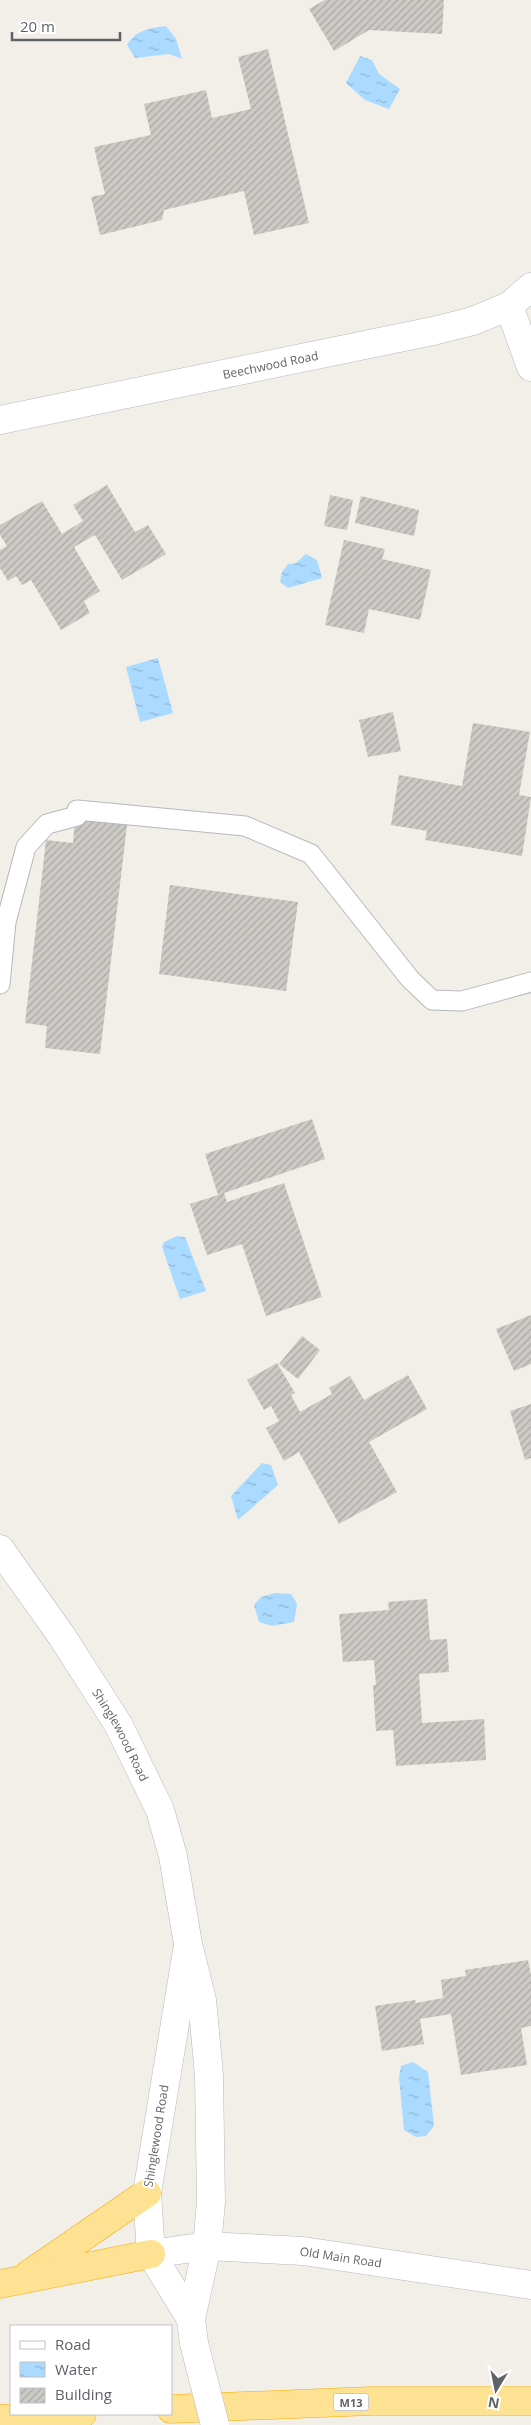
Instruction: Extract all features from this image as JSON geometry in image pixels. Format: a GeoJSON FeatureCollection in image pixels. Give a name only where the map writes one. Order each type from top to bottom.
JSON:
{"type":"FeatureCollection","features":[{"type":"Feature","properties":{"kind":"highway"},"geometry":{"type":"LineString","coordinates":[[11,2282],[147,2193]]}},
{"type":"Feature","properties":{"kind":"highway"},"geometry":{"type":"LineString","coordinates":[[11,2282],[151,2254]]}},
{"type":"Feature","properties":{"kind":"highway","name":"M13"},"geometry":{"type":"LineString","coordinates":[[172,2409],[371,2401],[531,2400]]}},
{"type":"Feature","properties":{"kind":"highway"},"geometry":{"type":"LineString","coordinates":[[0,2419],[66,2415]]}},
{"type":"Feature","properties":{"kind":"street","name":"Beechwood Road"},"geometry":{"type":"LineString","coordinates":[[0,420],[433,332],[473,321],[510,306],[531,287]]}},
{"type":"Feature","properties":{"kind":"street"},"geometry":{"type":"LineString","coordinates":[[510,306],[531,368]]}},
{"type":"Feature","properties":{"kind":"street","name":"Shinglewood Road"},"geometry":{"type":"LineString","coordinates":[[0,1549],[90,1679],[118,1724],[160,1810],[169,1839],[181,1892],[188,1944],[202,2000],[209,2075],[211,2202],[207,2246],[193,2331]]}},
{"type":"Feature","properties":{"kind":"street","name":"Shinglewood Road"},"geometry":{"type":"LineString","coordinates":[[188,1944],[147,2193],[151,2254],[193,2331],[215,2425]]}},
{"type":"Feature","properties":{"kind":"street","name":"Old Main Road"},"geometry":{"type":"LineString","coordinates":[[151,2254],[207,2246],[303,2251],[446,2274],[531,2285]]}},
{"type":"Feature","properties":{"kind":"lane"},"geometry":{"type":"LineString","coordinates":[[0,984],[6,922],[26,847],[48,824],[77,816],[77,810],[245,826],[311,854],[410,979],[432,1000],[462,1001],[531,982]]}},
{"type":"Feature","properties":{"kind":"water"},"geometry":{"type":"Polygon","coordinates":[[[166,26],[176,39],[182,59],[169,54],[135,58],[127,45],[134,36],[144,31],[166,26]]]}},
{"type":"Feature","properties":{"kind":"water"},"geometry":{"type":"Polygon","coordinates":[[[360,56],[372,60],[379,74],[400,89],[389,109],[365,100],[346,83],[360,56]]]}},
{"type":"Feature","properties":{"kind":"water"},"geometry":{"type":"Polygon","coordinates":[[[306,554],[317,560],[322,578],[288,588],[280,582],[282,572],[288,564],[296,563],[306,554]]]}},
{"type":"Feature","properties":{"kind":"water"},"geometry":{"type":"Polygon","coordinates":[[[158,658],[173,713],[140,722],[126,667],[158,658]]]}},
{"type":"Feature","properties":{"kind":"water"},"geometry":{"type":"Polygon","coordinates":[[[177,1236],[185,1237],[206,1291],[180,1299],[162,1247],[164,1242],[177,1236]]]}},
{"type":"Feature","properties":{"kind":"water"},"geometry":{"type":"Polygon","coordinates":[[[262,1463],[271,1465],[278,1485],[238,1520],[231,1496],[262,1463]]]}},
{"type":"Feature","properties":{"kind":"water"},"geometry":{"type":"Polygon","coordinates":[[[275,1593],[291,1594],[297,1604],[294,1622],[272,1626],[259,1622],[254,1605],[261,1597],[275,1593]]]}},
{"type":"Feature","properties":{"kind":"water"},"geometry":{"type":"Polygon","coordinates":[[[413,2062],[428,2072],[434,2126],[426,2136],[416,2137],[404,2130],[399,2077],[401,2066],[413,2062]]]}},
{"type":"Feature","properties":{"kind":"building"},"geometry":{"type":"Polygon","coordinates":[[[325,0],[444,0],[442,34],[369,30],[334,51],[309,9],[325,0]]]}},
{"type":"Feature","properties":{"kind":"building"},"geometry":{"type":"Polygon","coordinates":[[[268,49],[309,223],[254,235],[244,191],[164,210],[162,220],[100,235],[91,197],[105,194],[94,147],[151,135],[144,104],[206,90],[212,118],[251,109],[238,57],[268,49]]]}},
{"type":"Feature","properties":{"kind":"building"},"geometry":{"type":"Polygon","coordinates":[[[107,485],[135,532],[148,525],[166,554],[122,580],[95,535],[74,547],[100,591],[84,601],[90,613],[61,630],[31,580],[22,585],[16,576],[8,581],[0,568],[0,550],[7,546],[0,535],[0,525],[42,501],[62,534],[83,521],[73,505],[107,485]]]}},
{"type":"Feature","properties":{"kind":"building"},"geometry":{"type":"Polygon","coordinates":[[[330,495],[353,500],[347,530],[324,526],[330,495]]]}},
{"type":"Feature","properties":{"kind":"building"},"geometry":{"type":"Polygon","coordinates":[[[361,496],[419,510],[414,536],[355,523],[361,496]]]}},
{"type":"Feature","properties":{"kind":"building"},"geometry":{"type":"Polygon","coordinates":[[[344,540],[385,549],[382,559],[431,570],[420,620],[369,609],[364,633],[325,625],[344,540]]]}},
{"type":"Feature","properties":{"kind":"building"},"geometry":{"type":"Polygon","coordinates":[[[393,712],[401,751],[368,757],[359,720],[393,712]]]}},
{"type":"Feature","properties":{"kind":"building"},"geometry":{"type":"Polygon","coordinates":[[[473,723],[530,732],[519,795],[531,797],[522,856],[425,840],[427,831],[391,825],[399,775],[462,786],[473,723]]]}},
{"type":"Feature","properties":{"kind":"building"},"geometry":{"type":"Polygon","coordinates":[[[75,819],[127,825],[100,1054],[45,1048],[47,1026],[25,1023],[46,840],[73,843],[75,819]]]}},
{"type":"Feature","properties":{"kind":"building"},"geometry":{"type":"Polygon","coordinates":[[[170,885],[298,902],[286,991],[159,974],[170,885]]]}},
{"type":"Feature","properties":{"kind":"building"},"geometry":{"type":"Polygon","coordinates":[[[312,1119],[325,1159],[224,1193],[227,1202],[284,1183],[322,1297],[266,1316],[242,1244],[207,1255],[190,1204],[218,1195],[205,1154],[312,1119]]]}},
{"type":"Feature","properties":{"kind":"building"},"geometry":{"type":"Polygon","coordinates":[[[531,1315],[531,1364],[514,1371],[496,1329],[531,1315]]]}},
{"type":"Feature","properties":{"kind":"building"},"geometry":{"type":"Polygon","coordinates":[[[302,1336],[320,1350],[298,1379],[279,1364],[302,1336]]]}},
{"type":"Feature","properties":{"kind":"building"},"geometry":{"type":"Polygon","coordinates":[[[277,1363],[295,1393],[291,1395],[300,1412],[332,1394],[329,1388],[350,1376],[364,1400],[408,1375],[427,1409],[369,1442],[397,1492],[339,1524],[299,1452],[284,1461],[266,1428],[279,1421],[271,1406],[264,1410],[247,1380],[277,1363]]]}},
{"type":"Feature","properties":{"kind":"building"},"geometry":{"type":"Polygon","coordinates":[[[531,1404],[531,1458],[525,1460],[510,1411],[531,1404]]]}},
{"type":"Feature","properties":{"kind":"building"},"geometry":{"type":"Polygon","coordinates":[[[427,1599],[430,1640],[447,1639],[449,1672],[419,1674],[422,1723],[484,1719],[486,1760],[396,1766],[393,1730],[376,1731],[373,1685],[376,1685],[374,1660],[343,1662],[339,1614],[389,1610],[388,1602],[427,1599]]]}},
{"type":"Feature","properties":{"kind":"building"},"geometry":{"type":"Polygon","coordinates":[[[528,1960],[531,1975],[531,2026],[521,2028],[527,2065],[461,2075],[451,2014],[420,2019],[424,2044],[382,2051],[375,2006],[415,2000],[416,2003],[443,1998],[441,1980],[466,1976],[465,1970],[528,1960]]]}}]}
